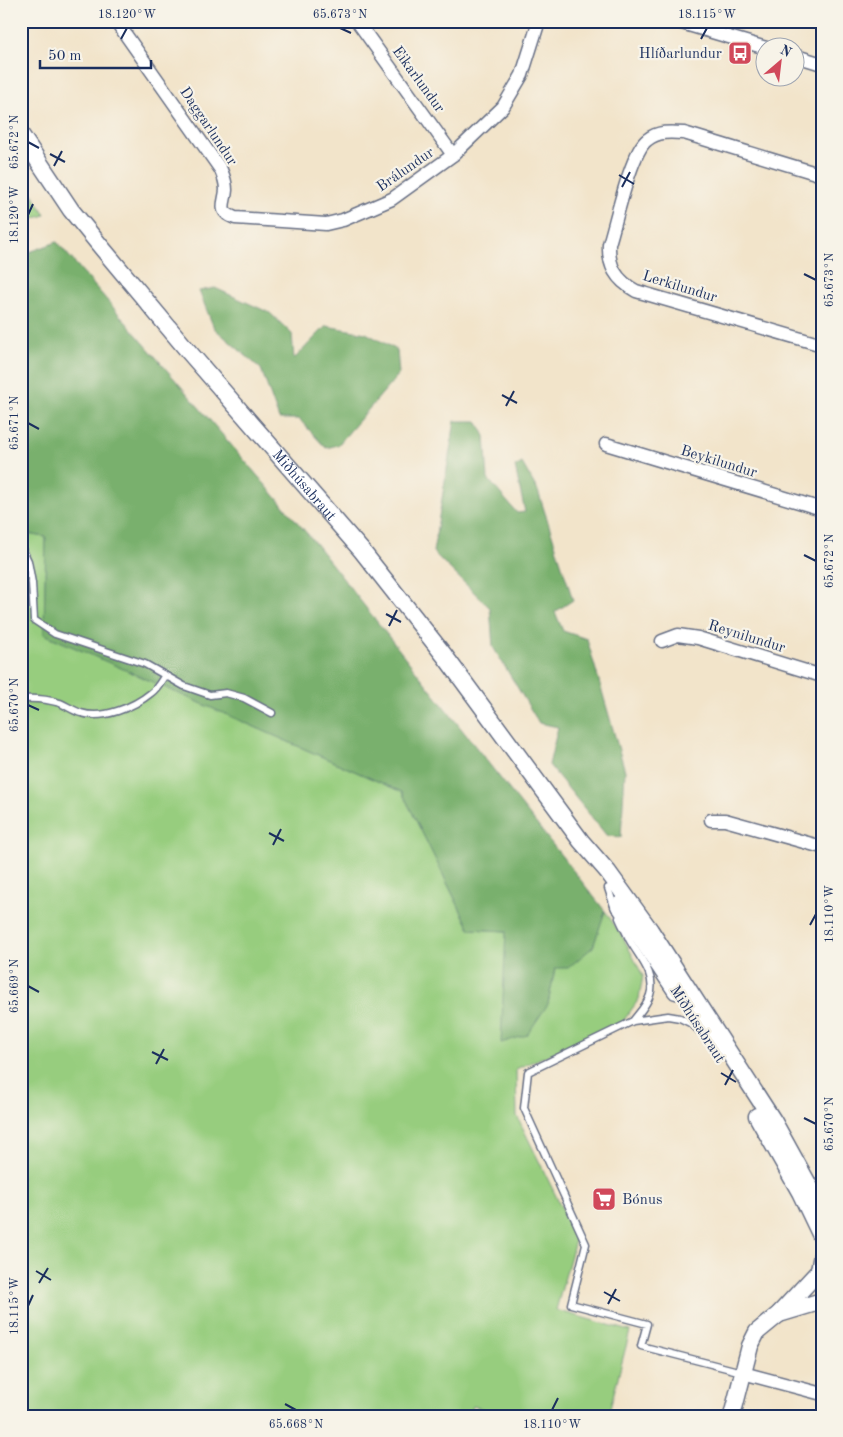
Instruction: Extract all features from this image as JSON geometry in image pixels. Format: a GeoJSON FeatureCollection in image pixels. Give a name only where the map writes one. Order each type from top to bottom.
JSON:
{"type":"FeatureCollection","features":[{"type":"Feature","properties":{"kind":"street","name":"Daggarlundur"},"geometry":{"type":"LineString","coordinates":[[116,21],[221,170],[226,188],[222,203]]}},
{"type":"Feature","properties":{"kind":"street","name":"Brálundur"},"geometry":{"type":"LineString","coordinates":[[222,203],[226,213],[235,218],[326,224],[343,220],[392,199],[453,154],[503,107],[522,75],[539,21]]}},
{"type":"Feature","properties":{"kind":"street"},"geometry":{"type":"LineString","coordinates":[[675,21],[706,26],[756,44]]}},
{"type":"Feature","properties":{"kind":"street","name":"Eikarlundur"},"geometry":{"type":"LineString","coordinates":[[359,22],[453,154]]}},
{"type":"Feature","properties":{"kind":"street"},"geometry":{"type":"LineString","coordinates":[[806,59],[822,64]]}},
{"type":"Feature","properties":{"kind":"street","name":"Lerkilundur"},"geometry":{"type":"LineString","coordinates":[[822,174],[684,133],[666,132],[656,134],[642,144],[634,160],[609,244],[608,258],[619,278],[628,287],[636,291],[822,345]]}},
{"type":"Feature","properties":{"kind":"street","name":"Miðhúsabraut"},"geometry":{"type":"LineString","coordinates":[[21,135],[71,210],[189,352],[362,551],[450,662],[581,841],[608,872],[650,930],[774,1122],[811,1188],[822,1203]]}},
{"type":"Feature","properties":{"kind":"street","name":"Beykilundur"},"geometry":{"type":"LineString","coordinates":[[606,444],[822,509]]}},
{"type":"Feature","properties":{"kind":"street","name":"Reynilundur"},"geometry":{"type":"LineString","coordinates":[[662,641],[678,635],[698,638],[822,676]]}},
{"type":"Feature","properties":{"kind":"street"},"geometry":{"type":"LineString","coordinates":[[711,820],[725,820],[822,848]]}},
{"type":"Feature","properties":{"kind":"street","name":"Miðhúsabraut"},"geometry":{"type":"LineString","coordinates":[[581,841],[598,874],[708,1039],[762,1125],[800,1192],[822,1238]]}},
{"type":"Feature","properties":{"kind":"street"},"geometry":{"type":"LineString","coordinates":[[732,1416],[750,1346],[757,1332],[779,1314],[821,1269]]}},
{"type":"Feature","properties":{"kind":"street"},"geometry":{"type":"LineString","coordinates":[[779,1314],[822,1301]]}},
{"type":"Feature","properties":{"kind":"street"},"geometry":{"type":"LineString","coordinates":[[743,1373],[822,1394]]}},
{"type":"Feature","properties":{"kind":"lane"},"geometry":{"type":"LineString","coordinates":[[21,546],[28,561],[32,583],[34,620],[55,634],[145,664],[184,686],[210,695],[226,693],[244,698],[272,713]]}},
{"type":"Feature","properties":{"kind":"lane"},"geometry":{"type":"LineString","coordinates":[[21,699],[36,698],[60,704],[83,714],[107,714],[123,710],[142,700],[153,692],[165,675]]}},
{"type":"Feature","properties":{"kind":"lane"},"geometry":{"type":"LineString","coordinates":[[608,888],[617,914],[629,939],[647,968],[651,982],[650,994],[645,1006],[633,1021]]}},
{"type":"Feature","properties":{"kind":"lane"},"geometry":{"type":"LineString","coordinates":[[708,1039],[692,1024],[680,1018],[668,1016],[633,1021],[528,1072],[524,1108],[586,1244],[571,1304],[646,1324],[641,1346],[743,1373]]}},
{"type":"Feature","properties":{"kind":"green space"},"geometry":{"type":"Polygon","coordinates":[[[21,174],[45,215],[21,223],[21,174]]]}},
{"type":"Feature","properties":{"kind":"green space"},"geometry":{"type":"Polygon","coordinates":[[[57,242],[311,538],[605,911],[593,947],[568,968],[555,968],[548,1004],[527,1035],[501,1043],[506,931],[470,929],[402,792],[44,634],[46,537],[21,533],[21,255],[57,242]]]}},
{"type":"Feature","properties":{"kind":"green space"},"geometry":{"type":"Polygon","coordinates":[[[215,288],[270,313],[292,334],[294,359],[326,326],[366,333],[397,350],[399,374],[338,445],[326,448],[299,419],[279,419],[261,369],[214,328],[199,291],[215,288]]]}},
{"type":"Feature","properties":{"kind":"green space"},"geometry":{"type":"Polygon","coordinates":[[[455,421],[477,421],[485,436],[488,479],[517,513],[525,512],[515,467],[522,463],[538,491],[573,600],[555,612],[563,631],[587,639],[625,771],[621,837],[607,836],[549,765],[558,727],[539,723],[493,647],[490,608],[433,552],[455,421]]]}},
{"type":"Feature","properties":{"kind":"green space"},"geometry":{"type":"Polygon","coordinates":[[[21,533],[46,537],[44,634],[402,792],[470,929],[506,931],[548,1004],[555,968],[593,947],[605,911],[624,939],[643,976],[639,999],[622,1023],[516,1069],[517,1116],[576,1237],[556,1310],[630,1331],[608,1416],[509,1416],[473,1406],[470,1416],[21,1416],[21,533]]]}},
{"type":"Feature","properties":{"kind":"place","name":"Hlíðarlundur"},"geometry":{"type":"Point","coordinates":[740,53]}},
{"type":"Feature","properties":{"kind":"place","name":"Bónus"},"geometry":{"type":"Point","coordinates":[604,1199]}}]}
